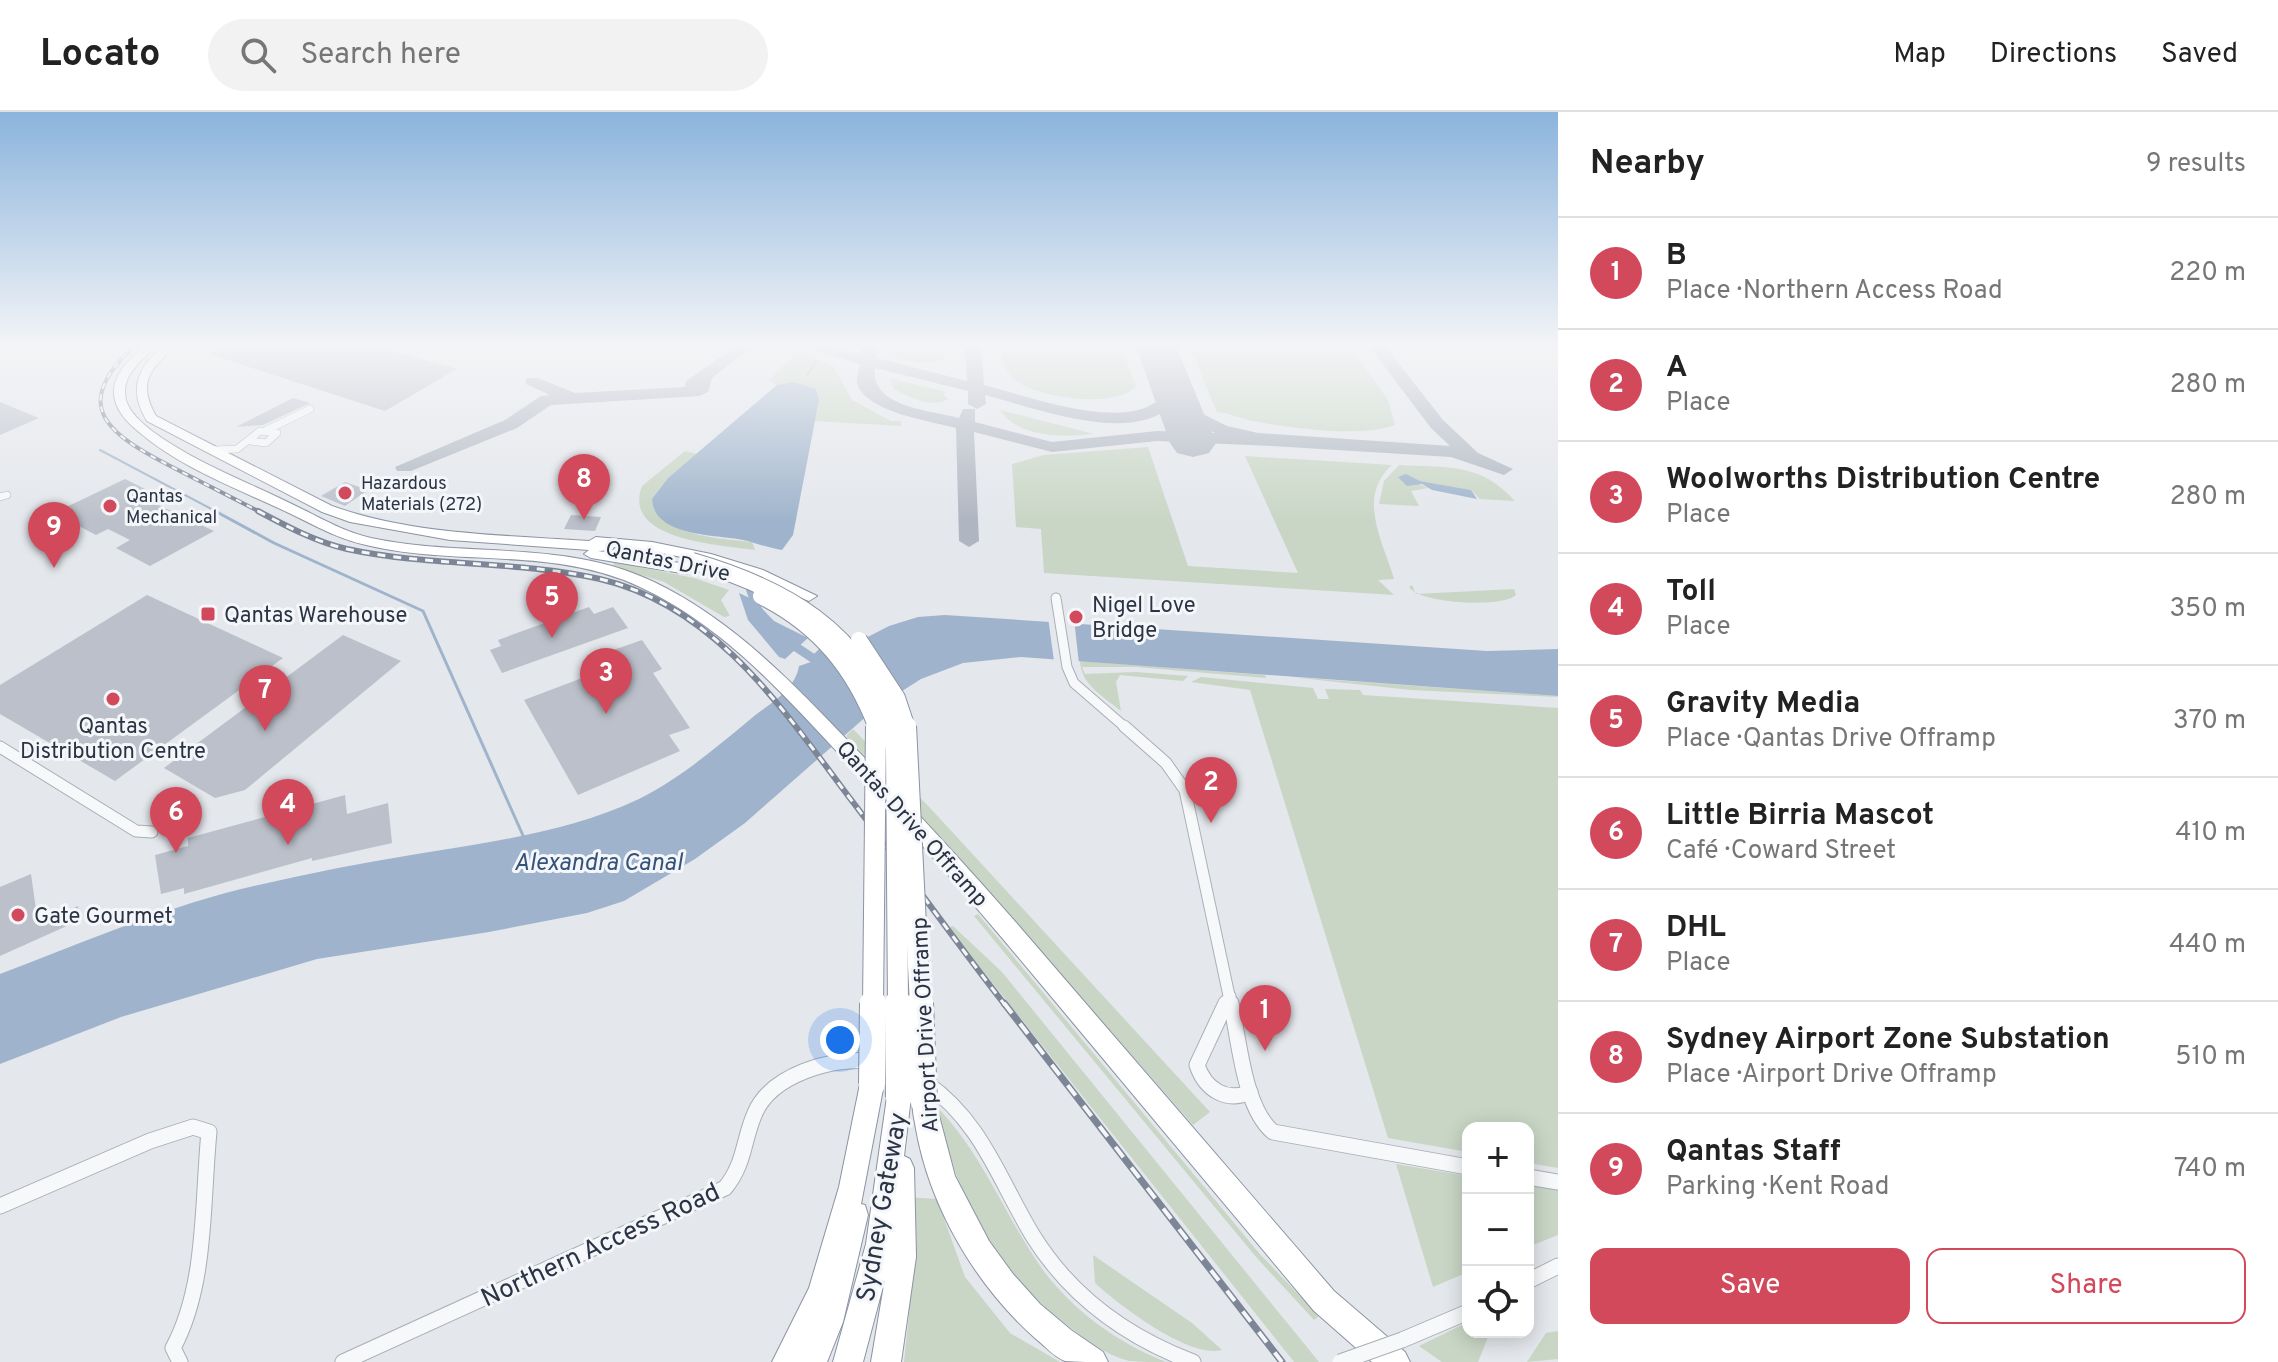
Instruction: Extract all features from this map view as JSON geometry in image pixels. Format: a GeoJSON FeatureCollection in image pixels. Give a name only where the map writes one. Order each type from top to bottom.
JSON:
{"type":"FeatureCollection","features":[{"type":"Feature","properties":{"kind":"highway","name":"Qantas Drive"},"geometry":{"type":"LineString","coordinates":[[122,404],[125,413],[137,427],[180,454],[295,510],[341,528],[390,538],[692,562]]}},
{"type":"Feature","properties":{"kind":"highway","name":"Qantas Drive"},"geometry":{"type":"LineString","coordinates":[[143,404],[164,427],[355,519],[405,531],[611,547],[692,562],[796,615],[846,665],[872,714],[879,747],[872,1084]]}},
{"type":"Feature","properties":{"kind":"highway","name":"Qantas Drive Offramp"},"geometry":{"type":"LineString","coordinates":[[295,510],[345,535],[374,541],[552,557],[609,568],[652,585],[702,613],[775,674],[872,773],[1324,1301],[1398,1351]]}},
{"type":"Feature","properties":{"kind":"highway","name":"Airport Drive Offramp"},"geometry":{"type":"LineString","coordinates":[[692,562],[765,576],[822,605],[853,633],[897,698],[907,729],[911,763],[912,1100],[928,1133],[939,1171],[989,1264],[1029,1312],[1077,1353],[1093,1362]]}},
{"type":"Feature","properties":{"kind":"highway"},"geometry":{"type":"LineString","coordinates":[[787,1362],[822,1292],[852,1187],[872,1084]]}},
{"type":"Feature","properties":{"kind":"highway","name":"Sydney Gateway"},"geometry":{"type":"LineString","coordinates":[[812,1362],[829,1322],[845,1264],[864,1174],[872,1084]]}},
{"type":"Feature","properties":{"kind":"highway"},"geometry":{"type":"LineString","coordinates":[[886,1362],[902,1257],[912,1100]]}},
{"type":"Feature","properties":{"kind":"highway","name":"Sydney Gateway"},"geometry":{"type":"LineString","coordinates":[[848,1362],[880,1244],[912,1100]]}},
{"type":"Feature","properties":{"kind":"street"},"geometry":{"type":"LineString","coordinates":[[204,447],[232,451],[277,435],[311,411],[251,436],[254,443]]}},
{"type":"Feature","properties":{"kind":"street"},"geometry":{"type":"LineString","coordinates":[[265,430],[277,435]]}},
{"type":"Feature","properties":{"kind":"street"},"geometry":{"type":"LineString","coordinates":[[252,471],[240,456],[254,443]]}},
{"type":"Feature","properties":{"kind":"street"},"geometry":{"type":"LineString","coordinates":[[1056,598],[1066,663],[1079,689],[1166,763],[1185,790],[1256,1112],[1271,1132],[1279,1136],[1462,1166]]}},
{"type":"Feature","properties":{"kind":"street"},"geometry":{"type":"LineString","coordinates":[[0,747],[136,831],[152,832]]}},
{"type":"Feature","properties":{"kind":"street"},"geometry":{"type":"LineString","coordinates":[[1231,994],[1197,1065],[1202,1078],[1218,1093],[1238,1097],[1250,1092]]}},
{"type":"Feature","properties":{"kind":"street","name":"Northern Access Road"},"geometry":{"type":"LineString","coordinates":[[343,1362],[725,1188],[746,1160],[759,1104],[771,1092],[810,1071],[863,1059],[915,1077],[950,1099],[970,1120],[1033,1235],[1082,1298],[1147,1344],[1193,1362]]}},
{"type":"Feature","properties":{"kind":"street"},"geometry":{"type":"LineString","coordinates":[[0,1206],[150,1141],[193,1127],[209,1132],[194,1292],[177,1355]]}},
{"type":"Feature","properties":{"kind":"street"},"geometry":{"type":"LineString","coordinates":[[1534,1178],[1558,1182]]}},
{"type":"Feature","properties":{"kind":"street"},"geometry":{"type":"LineString","coordinates":[[1534,1278],[1558,1266]]}},
{"type":"Feature","properties":{"kind":"street"},"geometry":{"type":"LineString","coordinates":[[1340,1362],[1398,1351],[1462,1315]]}},
{"type":"Feature","properties":{"kind":"green space"},"geometry":{"type":"Polygon","coordinates":[[[818,404],[860,404],[891,421],[901,421],[901,426],[815,421],[818,404]]]}},
{"type":"Feature","properties":{"kind":"green space"},"geometry":{"type":"Polygon","coordinates":[[[1214,404],[1389,404],[1395,425],[1363,431],[1305,429],[1217,412],[1214,404]]]}},
{"type":"Feature","properties":{"kind":"green space"},"geometry":{"type":"Polygon","coordinates":[[[1000,410],[1094,434],[1069,436],[1031,431],[1019,426],[1000,410]]]}},
{"type":"Feature","properties":{"kind":"green space"},"geometry":{"type":"Polygon","coordinates":[[[1148,447],[1188,566],[1298,573],[1245,456],[1392,465],[1381,478],[1374,505],[1379,535],[1394,579],[1378,580],[1394,595],[1044,573],[1041,529],[1016,527],[1012,464],[1044,455],[1148,447]]]}},
{"type":"Feature","properties":{"kind":"green space"},"geometry":{"type":"Polygon","coordinates":[[[685,451],[697,454],[668,478],[652,499],[656,511],[665,521],[678,528],[709,537],[752,542],[755,550],[679,537],[660,529],[646,518],[640,504],[642,486],[685,451]]]}},
{"type":"Feature","properties":{"kind":"green space"},"geometry":{"type":"Polygon","coordinates":[[[1399,465],[1448,467],[1476,473],[1502,488],[1515,501],[1480,499],[1471,490],[1420,481],[1419,484],[1428,488],[1411,491],[1419,506],[1379,504],[1384,481],[1399,465]]]}},
{"type":"Feature","properties":{"kind":"green space"},"geometry":{"type":"Polygon","coordinates":[[[614,562],[694,578],[729,590],[721,600],[730,616],[724,617],[664,582],[613,566],[614,562]]]}},
{"type":"Feature","properties":{"kind":"green space"},"geometry":{"type":"Polygon","coordinates":[[[1514,589],[1516,595],[1495,602],[1479,603],[1419,594],[1514,589]]]}},
{"type":"Feature","properties":{"kind":"green space"},"geometry":{"type":"Polygon","coordinates":[[[1080,661],[1265,675],[1266,678],[1136,667],[1082,667],[1085,674],[1136,672],[1188,676],[1183,681],[1120,675],[1116,682],[1121,711],[1089,684],[1084,677],[1080,661]]]}},
{"type":"Feature","properties":{"kind":"green space"},"geometry":{"type":"Polygon","coordinates":[[[1201,677],[1313,688],[1318,699],[1329,699],[1325,689],[1360,690],[1363,695],[1558,708],[1558,1168],[1534,1164],[1534,1122],[1462,1122],[1462,1151],[1388,1138],[1250,690],[1191,682],[1201,677]]]}},
{"type":"Feature","properties":{"kind":"green space"},"geometry":{"type":"Polygon","coordinates":[[[1290,677],[1558,696],[1558,697],[1411,690],[1290,677]]]}},
{"type":"Feature","properties":{"kind":"green space"},"geometry":{"type":"Polygon","coordinates":[[[853,729],[932,810],[1210,1112],[1193,1125],[950,847],[846,736],[853,729]]]}},
{"type":"Feature","properties":{"kind":"green space"},"geometry":{"type":"Polygon","coordinates":[[[978,914],[1259,1253],[1319,1316],[1314,1320],[1256,1257],[974,916],[978,914]]]}},
{"type":"Feature","properties":{"kind":"green space"},"geometry":{"type":"Polygon","coordinates":[[[953,926],[1002,972],[1319,1362],[1294,1362],[983,971],[950,927],[953,926]]]}},
{"type":"Feature","properties":{"kind":"green space"},"geometry":{"type":"Polygon","coordinates":[[[938,1108],[966,1143],[1034,1257],[1060,1291],[1109,1332],[1166,1362],[1129,1361],[1104,1351],[1066,1324],[1017,1279],[981,1229],[967,1201],[955,1172],[938,1108]]]}},
{"type":"Feature","properties":{"kind":"green space"},"geometry":{"type":"Polygon","coordinates":[[[1396,1164],[1462,1175],[1462,1275],[1433,1287],[1396,1164]]]}},
{"type":"Feature","properties":{"kind":"green space"},"geometry":{"type":"Polygon","coordinates":[[[1534,1186],[1558,1190],[1558,1235],[1534,1245],[1534,1186]]]}},
{"type":"Feature","properties":{"kind":"green space"},"geometry":{"type":"Polygon","coordinates":[[[906,1197],[937,1199],[965,1277],[1010,1333],[1060,1362],[904,1362],[909,1315],[906,1197]]]}},
{"type":"Feature","properties":{"kind":"green space"},"geometry":{"type":"Polygon","coordinates":[[[1093,1255],[1192,1323],[1222,1350],[1208,1351],[1174,1339],[1120,1304],[1095,1283],[1093,1255]]]}},
{"type":"Feature","properties":{"kind":"green space"},"geometry":{"type":"Polygon","coordinates":[[[1462,1325],[1462,1338],[1488,1338],[1478,1362],[1442,1362],[1419,1346],[1462,1325]]]}},
{"type":"Feature","properties":{"kind":"green space"},"geometry":{"type":"Polygon","coordinates":[[[1558,1331],[1558,1359],[1527,1362],[1546,1333],[1558,1331]]]}},
{"type":"Feature","properties":{"kind":"water"},"geometry":{"type":"Polygon","coordinates":[[[754,404],[818,404],[793,535],[782,550],[691,532],[664,521],[656,512],[652,499],[668,478],[754,404]]]}},
{"type":"Feature","properties":{"kind":"water"},"geometry":{"type":"Polygon","coordinates":[[[1406,474],[1420,481],[1471,490],[1477,499],[1432,490],[1422,484],[1407,486],[1398,477],[1406,474]]]}},
{"type":"Feature","properties":{"kind":"water"},"geometry":{"type":"Polygon","coordinates":[[[739,593],[754,600],[774,621],[808,638],[785,659],[779,657],[748,620],[739,593]]]}},
{"type":"Feature","properties":{"kind":"water","name":"Alexandra Canal"},"geometry":{"type":"Polygon","coordinates":[[[945,615],[1487,651],[1558,649],[1558,696],[1021,657],[963,663],[921,679],[877,707],[745,823],[695,859],[624,901],[587,913],[489,932],[317,959],[121,1017],[0,1064],[0,974],[138,921],[222,894],[347,866],[533,834],[613,810],[654,791],[708,753],[786,691],[799,666],[811,662],[811,657],[819,649],[860,641],[889,626],[918,617],[945,615]]]}},
{"type":"Feature","properties":{"kind":"pier","name":"Nigel Love Bridge"},"geometry":{"type":"Polygon","coordinates":[[[1048,617],[1074,619],[1079,664],[1054,661],[1048,617]]]}},
{"type":"Feature","properties":{"kind":"building"},"geometry":{"type":"Polygon","coordinates":[[[0,404],[39,418],[0,435],[0,404]]]}},
{"type":"Feature","properties":{"kind":"building"},"geometry":{"type":"Polygon","coordinates":[[[281,404],[307,404],[263,425],[236,427],[281,404]]]}},
{"type":"Feature","properties":{"kind":"building"},"geometry":{"type":"Polygon","coordinates":[[[364,404],[396,404],[385,411],[364,404]]]}},
{"type":"Feature","properties":{"kind":"building"},"geometry":{"type":"Polygon","coordinates":[[[125,479],[165,499],[156,504],[214,531],[150,566],[116,548],[130,540],[108,529],[96,535],[54,513],[125,479]]]}},
{"type":"Feature","properties":{"kind":"building","name":"Hazardous Materials (272)"},"geometry":{"type":"Polygon","coordinates":[[[345,482],[368,490],[345,506],[321,496],[345,482]]]}},
{"type":"Feature","properties":{"kind":"building"},"geometry":{"type":"Polygon","coordinates":[[[571,515],[601,517],[595,531],[564,529],[571,515]]]}},
{"type":"Feature","properties":{"kind":"building","name":"Qantas Distribution Centre"},"geometry":{"type":"Polygon","coordinates":[[[147,595],[283,658],[115,781],[0,714],[0,685],[147,595]]]}},
{"type":"Feature","properties":{"kind":"building"},"geometry":{"type":"Polygon","coordinates":[[[589,607],[594,614],[613,607],[628,628],[502,673],[490,650],[501,646],[498,640],[589,607]]]}},
{"type":"Feature","properties":{"kind":"building"},"geometry":{"type":"Polygon","coordinates":[[[343,635],[401,661],[245,790],[215,798],[164,768],[343,635]]]}},
{"type":"Feature","properties":{"kind":"building"},"geometry":{"type":"Polygon","coordinates":[[[642,640],[662,669],[653,673],[690,728],[669,735],[680,751],[578,795],[524,700],[590,675],[582,661],[642,640]]]}},
{"type":"Feature","properties":{"kind":"building"},"geometry":{"type":"Polygon","coordinates":[[[345,795],[347,814],[388,803],[392,843],[312,861],[312,858],[184,894],[184,888],[161,894],[155,855],[188,846],[188,838],[345,795]]]}},
{"type":"Feature","properties":{"kind":"building","name":"Gate Gourmet"},"geometry":{"type":"Polygon","coordinates":[[[31,874],[38,924],[78,906],[80,920],[0,956],[0,887],[31,874]]]}},
{"type":"Feature","properties":{"kind":"waterway"},"geometry":{"type":"LineString","coordinates":[[100,450],[219,513]]}},
{"type":"Feature","properties":{"kind":"waterway"},"geometry":{"type":"LineString","coordinates":[[215,511],[274,543],[423,611],[525,840]]}},
{"type":"Feature","properties":{"kind":"waterway"},"geometry":{"type":"LineString","coordinates":[[750,588],[760,616]]}},
{"type":"Feature","properties":{"kind":"waterway"},"geometry":{"type":"LineString","coordinates":[[790,643],[820,663]]}},
{"type":"Feature","properties":{"kind":"taxiway"},"geometry":{"type":"LineString","coordinates":[[404,467],[511,424],[540,404]]}},
{"type":"Feature","properties":{"kind":"taxiway"},"geometry":{"type":"LineString","coordinates":[[890,404],[965,425]]}},
{"type":"Feature","properties":{"kind":"taxiway"},"geometry":{"type":"LineString","coordinates":[[1042,404],[1093,417],[1124,418],[1154,411],[1165,404]]}},
{"type":"Feature","properties":{"kind":"taxiway"},"geometry":{"type":"LineString","coordinates":[[1184,404],[1193,415],[1221,430],[1258,439],[1344,448],[1451,452],[1504,469]]}},
{"type":"Feature","properties":{"kind":"taxiway"},"geometry":{"type":"LineString","coordinates":[[1422,404],[1437,424],[1470,455]]}},
{"type":"Feature","properties":{"kind":"taxiway"},"geometry":{"type":"LineString","coordinates":[[965,425],[969,413]]}},
{"type":"Feature","properties":{"kind":"taxiway"},"geometry":{"type":"LineString","coordinates":[[965,425],[1052,447],[1157,436],[1271,441]]}},
{"type":"Feature","properties":{"kind":"taxiway"},"geometry":{"type":"LineString","coordinates":[[965,425],[969,541]]}},
{"type":"Feature","properties":{"kind":"runway"},"geometry":{"type":"LineString","coordinates":[[1178,404],[1193,443]]}},
{"type":"Feature","properties":{"kind":"railway"},"geometry":{"type":"LineString","coordinates":[[101,404],[105,418],[116,432],[132,444],[262,513]]}},
{"type":"Feature","properties":{"kind":"railway"},"geometry":{"type":"LineString","coordinates":[[258,511],[313,538],[347,549],[410,559],[537,569],[600,579],[641,592],[678,612],[712,636],[771,696],[1005,1005]]}},
{"type":"Feature","properties":{"kind":"railway"},"geometry":{"type":"LineString","coordinates":[[1004,1003],[1282,1362]]}},
{"type":"Feature","properties":{"kind":"place","name":"Hazardous Materials (272)"},"geometry":{"type":"Point","coordinates":[345,493]}},
{"type":"Feature","properties":{"kind":"place","name":"Qantas Mechanical"},"geometry":{"type":"Point","coordinates":[110,506]}},
{"type":"Feature","properties":{"kind":"place","name":"Sydney Airport Zone Substation"},"geometry":{"type":"Point","coordinates":[584,520]}},
{"type":"Feature","properties":{"kind":"place","name":"Qantas Staff"},"geometry":{"type":"Point","coordinates":[54,568]}},
{"type":"Feature","properties":{"kind":"place","name":"Qantas Warehouse"},"geometry":{"type":"Point","coordinates":[208,614]}},
{"type":"Feature","properties":{"kind":"place","name":"Nigel Love Bridge"},"geometry":{"type":"Point","coordinates":[1076,617]}},
{"type":"Feature","properties":{"kind":"place","name":"Gravity Media"},"geometry":{"type":"Point","coordinates":[552,638]}},
{"type":"Feature","properties":{"kind":"place","name":"Qantas Distribution Centre"},"geometry":{"type":"Point","coordinates":[113,699]}},
{"type":"Feature","properties":{"kind":"place","name":"Woolworths Distribution Centre"},"geometry":{"type":"Point","coordinates":[606,714]}},
{"type":"Feature","properties":{"kind":"place","name":"DHL"},"geometry":{"type":"Point","coordinates":[265,731]}},
{"type":"Feature","properties":{"kind":"place","name":"A"},"geometry":{"type":"Point","coordinates":[1211,823]}},
{"type":"Feature","properties":{"kind":"place","name":"Toll"},"geometry":{"type":"Point","coordinates":[288,845]}},
{"type":"Feature","properties":{"kind":"place","name":"Little Birria Mascot"},"geometry":{"type":"Point","coordinates":[176,853]}},
{"type":"Feature","properties":{"kind":"place","name":"Gate Gourmet"},"geometry":{"type":"Point","coordinates":[18,915]}},
{"type":"Feature","properties":{"kind":"place","name":"B"},"geometry":{"type":"Point","coordinates":[1265,1051]}}]}
